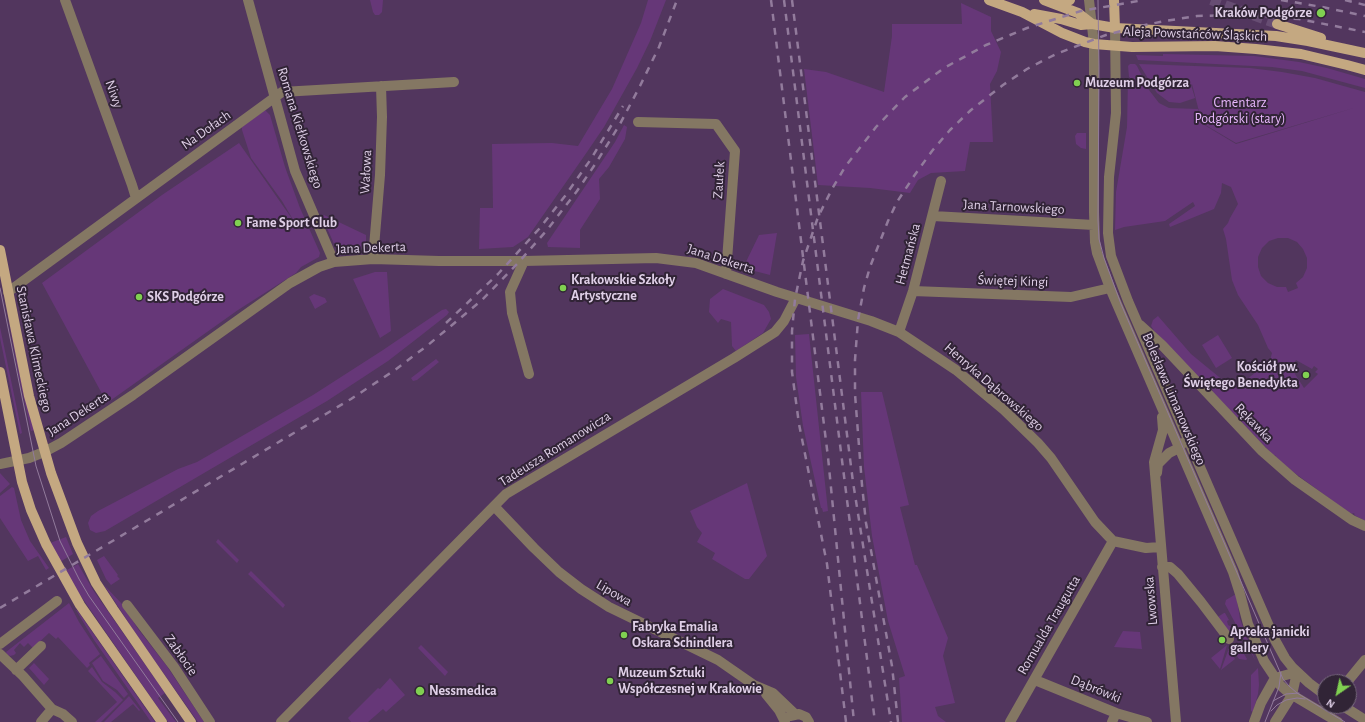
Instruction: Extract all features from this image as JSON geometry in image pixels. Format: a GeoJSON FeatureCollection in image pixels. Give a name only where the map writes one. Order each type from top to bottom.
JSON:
{"type":"FeatureCollection","features":[{"type":"Feature","properties":{"kind":"main road"},"geometry":{"type":"LineString","coordinates":[[989,0],[1022,12]]}},
{"type":"Feature","properties":{"kind":"main road"},"geometry":{"type":"LineString","coordinates":[[1047,1],[1061,3],[1070,0]]}},
{"type":"Feature","properties":{"kind":"main road"},"geometry":{"type":"LineString","coordinates":[[1114,0],[1115,28]]}},
{"type":"Feature","properties":{"kind":"main road"},"geometry":{"type":"LineString","coordinates":[[1047,1],[1078,13],[1092,24]]}},
{"type":"Feature","properties":{"kind":"main road","name":"Aleja Powstańców Śląskich"},"geometry":{"type":"LineString","coordinates":[[1022,12],[1061,19],[1081,25],[1092,24],[1115,28],[1276,36],[1365,53]]}},
{"type":"Feature","properties":{"kind":"main road","name":"Aleja Powstańców Śląskich"},"geometry":{"type":"LineString","coordinates":[[1022,12],[1062,33],[1094,44],[1215,46],[1256,49],[1301,54],[1365,70]]}},
{"type":"Feature","properties":{"kind":"main road"},"geometry":{"type":"LineString","coordinates":[[1277,24],[1365,53]]}},
{"type":"Feature","properties":{"kind":"main road","name":"Stanisława Klimeckiego"},"geometry":{"type":"LineString","coordinates":[[0,250],[29,396],[44,452],[76,543],[96,583],[192,722]]}},
{"type":"Feature","properties":{"kind":"main road"},"geometry":{"type":"LineString","coordinates":[[0,372],[22,482],[53,559],[80,605],[162,722]]}},
{"type":"Feature","properties":{"kind":"street","name":"Niwy"},"geometry":{"type":"LineString","coordinates":[[65,0],[136,198]]}},
{"type":"Feature","properties":{"kind":"street","name":"Romana Kiełkowskiego"},"geometry":{"type":"LineString","coordinates":[[248,0],[295,171],[334,262]]}},
{"type":"Feature","properties":{"kind":"street","name":"Bolesława Limanowskiego"},"geometry":{"type":"LineString","coordinates":[[1089,0],[1094,44],[1094,225],[1097,253],[1110,288],[1233,572],[1248,624],[1261,656],[1282,687],[1292,695],[1338,722]]}},
{"type":"Feature","properties":{"kind":"street","name":"Bolesława Limanowskiego"},"geometry":{"type":"LineString","coordinates":[[1115,28],[1116,113],[1108,177],[1109,245],[1113,262],[1137,322],[1275,640],[1285,658],[1308,683],[1317,689]]}},
{"type":"Feature","properties":{"kind":"street","name":"Na Dołach"},"geometry":{"type":"LineString","coordinates":[[8,292],[284,91],[454,82]]}},
{"type":"Feature","properties":{"kind":"street","name":"Wałowa"},"geometry":{"type":"LineString","coordinates":[[374,259],[380,175],[382,117],[381,86]]}},
{"type":"Feature","properties":{"kind":"street","name":"Zaułek"},"geometry":{"type":"LineString","coordinates":[[638,122],[716,124],[735,151],[726,274]]}},
{"type":"Feature","properties":{"kind":"street","name":"Hetmańska"},"geometry":{"type":"LineString","coordinates":[[899,332],[913,291],[941,182]]}},
{"type":"Feature","properties":{"kind":"street","name":"Jana Tarnowskiego"},"geometry":{"type":"LineString","coordinates":[[933,216],[1094,225]]}},
{"type":"Feature","properties":{"kind":"street","name":"Jana Dekerta"},"geometry":{"type":"LineString","coordinates":[[0,464],[18,461],[44,452],[61,443],[133,395],[290,283],[319,267],[334,262],[374,259],[524,261],[656,258],[696,263],[796,298]]}},
{"type":"Feature","properties":{"kind":"street"},"geometry":{"type":"LineString","coordinates":[[524,261],[510,292],[512,313],[530,374]]}},
{"type":"Feature","properties":{"kind":"street","name":"Świętej Kingi"},"geometry":{"type":"LineString","coordinates":[[913,291],[1071,297],[1110,288]]}},
{"type":"Feature","properties":{"kind":"street","name":"Henryka Dąbrowskiego"},"geometry":{"type":"LineString","coordinates":[[796,298],[871,321],[899,332],[956,370],[1004,410],[1038,443],[1055,462],[1095,522],[1113,541]]}},
{"type":"Feature","properties":{"kind":"street","name":"Tadeusza Romanowicza"},"geometry":{"type":"LineString","coordinates":[[281,722],[506,494],[775,332],[784,321],[796,298]]}},
{"type":"Feature","properties":{"kind":"street","name":"Rękawka"},"geometry":{"type":"LineString","coordinates":[[1137,322],[1162,345],[1262,451],[1295,480],[1352,520],[1365,526]]}},
{"type":"Feature","properties":{"kind":"street","name":"Lwowska"},"geometry":{"type":"LineString","coordinates":[[1161,405],[1163,430],[1154,462],[1176,722]]}},
{"type":"Feature","properties":{"kind":"street","name":"Lwowska"},"geometry":{"type":"LineString","coordinates":[[1156,476],[1158,464],[1169,453],[1179,448],[1187,438]]}},
{"type":"Feature","properties":{"kind":"street","name":"Lipowa"},"geometry":{"type":"LineString","coordinates":[[494,506],[547,562],[581,589],[609,607],[718,660],[761,688],[773,693],[795,714],[803,715],[809,722]]}},
{"type":"Feature","properties":{"kind":"street"},"geometry":{"type":"LineString","coordinates":[[1113,541],[1146,548],[1160,546]]}},
{"type":"Feature","properties":{"kind":"street","name":"Romualda Traugutta"},"geometry":{"type":"LineString","coordinates":[[1010,722],[1113,541]]}},
{"type":"Feature","properties":{"kind":"street"},"geometry":{"type":"LineString","coordinates":[[1162,567],[1170,568],[1178,574],[1229,639]]}},
{"type":"Feature","properties":{"kind":"street"},"geometry":{"type":"LineString","coordinates":[[0,644],[57,601]]}},
{"type":"Feature","properties":{"kind":"street","name":"Zabłocie"},"geometry":{"type":"LineString","coordinates":[[127,605],[174,667],[210,722]]}},
{"type":"Feature","properties":{"kind":"street"},"geometry":{"type":"LineString","coordinates":[[16,670],[41,646]]}},
{"type":"Feature","properties":{"kind":"street"},"geometry":{"type":"LineString","coordinates":[[0,654],[52,709],[63,714],[72,722]]}},
{"type":"Feature","properties":{"kind":"street"},"geometry":{"type":"LineString","coordinates":[[1354,674],[1365,660]]}},
{"type":"Feature","properties":{"kind":"street"},"geometry":{"type":"LineString","coordinates":[[1254,722],[1261,703],[1275,678],[1297,672],[1292,695],[1275,722]]}},
{"type":"Feature","properties":{"kind":"street","name":"Dąbrówki"},"geometry":{"type":"LineString","coordinates":[[1035,680],[1114,717],[1147,722]]}},
{"type":"Feature","properties":{"kind":"street","name":"Lipowa"},"geometry":{"type":"LineString","coordinates":[[761,688],[780,710],[785,722]]}},
{"type":"Feature","properties":{"kind":"street"},"geometry":{"type":"LineString","coordinates":[[40,722],[52,709]]}},
{"type":"Feature","properties":{"kind":"street"},"geometry":{"type":"LineString","coordinates":[[785,722],[789,716],[795,714]]}},
{"type":"Feature","properties":{"kind":"street"},"geometry":{"type":"LineString","coordinates":[[1356,714],[1365,720]]}},
{"type":"Feature","properties":{"kind":"green space"},"geometry":{"type":"Polygon","coordinates":[[[370,0],[383,0],[382,12],[379,15],[375,15],[373,12],[370,0]]]}},
{"type":"Feature","properties":{"kind":"green space"},"geometry":{"type":"Polygon","coordinates":[[[648,0],[666,0],[650,41],[637,68],[604,127],[528,237],[513,247],[479,249],[480,208],[493,208],[492,144],[552,143],[578,146],[612,89],[641,23],[648,0]]]}},
{"type":"Feature","properties":{"kind":"green space"},"geometry":{"type":"Polygon","coordinates":[[[961,3],[991,17],[991,31],[1001,52],[997,71],[990,84],[993,142],[970,142],[965,171],[931,173],[918,180],[910,193],[870,188],[818,185],[804,69],[826,72],[884,92],[892,36],[892,24],[962,24],[961,3]]]}},
{"type":"Feature","properties":{"kind":"green space"},"geometry":{"type":"Polygon","coordinates":[[[1163,54],[1254,56],[1299,62],[1365,79],[1365,88],[1302,71],[1272,67],[1138,60],[1136,55],[1163,56],[1163,54]]]}},
{"type":"Feature","properties":{"kind":"green space","name":"Cmentarz Podgórski (stary)"},"geometry":{"type":"Polygon","coordinates":[[[1130,64],[1135,64],[1137,66],[1149,90],[1159,103],[1169,108],[1198,109],[1201,123],[1236,144],[1357,107],[1236,143],[1202,123],[1192,84],[1195,98],[1180,103],[1169,102],[1157,93],[1139,64],[1250,68],[1315,78],[1365,92],[1365,521],[1341,507],[1275,457],[1276,456],[1273,455],[1212,392],[1213,391],[1211,389],[1209,390],[1151,326],[1153,320],[1158,316],[1191,354],[1230,386],[1242,383],[1269,364],[1272,353],[1268,348],[1258,325],[1238,295],[1232,280],[1226,239],[1223,229],[1228,223],[1238,204],[1231,187],[1222,183],[1221,193],[1214,209],[1170,227],[1169,224],[1195,206],[1193,202],[1165,221],[1124,227],[1115,230],[1116,192],[1127,127],[1128,80],[1130,77],[1128,66],[1130,64]],[[1278,238],[1269,241],[1262,248],[1258,257],[1258,267],[1261,276],[1268,283],[1277,287],[1286,287],[1288,292],[1298,288],[1296,283],[1303,277],[1307,268],[1307,258],[1303,249],[1297,242],[1288,238],[1278,238]],[[1296,360],[1292,366],[1304,388],[1318,374],[1315,372],[1318,369],[1314,366],[1312,369],[1296,360]]]}},
{"type":"Feature","properties":{"kind":"green space"},"geometry":{"type":"Polygon","coordinates":[[[265,110],[270,115],[285,167],[300,208],[320,253],[319,257],[301,267],[296,273],[238,310],[107,403],[42,283],[162,195],[239,143],[295,223],[282,201],[251,158],[242,130],[242,127],[265,110]]]}},
{"type":"Feature","properties":{"kind":"green space"},"geometry":{"type":"Polygon","coordinates":[[[624,125],[627,127],[625,139],[609,167],[599,179],[600,199],[580,230],[580,248],[548,247],[547,243],[615,142],[624,125]]]}},
{"type":"Feature","properties":{"kind":"green space"},"geometry":{"type":"Polygon","coordinates":[[[1077,133],[1086,133],[1086,149],[1081,148],[1076,144],[1075,136],[1077,133]]]}},
{"type":"Feature","properties":{"kind":"green space"},"geometry":{"type":"Polygon","coordinates":[[[324,215],[366,235],[364,248],[345,253],[339,251],[335,246],[322,217],[324,215]]]}},
{"type":"Feature","properties":{"kind":"green space"},"geometry":{"type":"Polygon","coordinates":[[[777,233],[770,275],[743,268],[759,235],[777,233]]]}},
{"type":"Feature","properties":{"kind":"green space"},"geometry":{"type":"Polygon","coordinates":[[[375,272],[387,272],[391,331],[380,338],[353,279],[375,272]]]}},
{"type":"Feature","properties":{"kind":"green space"},"geometry":{"type":"Polygon","coordinates":[[[723,289],[764,305],[769,312],[771,319],[763,333],[736,351],[732,346],[731,322],[721,319],[718,323],[709,312],[710,299],[723,289]]]}},
{"type":"Feature","properties":{"kind":"green space"},"geometry":{"type":"Polygon","coordinates":[[[314,294],[325,298],[327,302],[315,309],[309,297],[314,294]]]}},
{"type":"Feature","properties":{"kind":"green space"},"geometry":{"type":"Polygon","coordinates":[[[5,300],[34,430],[31,431],[19,377],[5,300]]]}},
{"type":"Feature","properties":{"kind":"green space"},"geometry":{"type":"Polygon","coordinates":[[[446,309],[449,312],[447,315],[388,361],[327,401],[105,531],[96,533],[90,530],[88,523],[91,516],[98,511],[178,469],[197,462],[313,395],[442,310],[446,309]]]}},
{"type":"Feature","properties":{"kind":"green space"},"geometry":{"type":"Polygon","coordinates":[[[0,327],[22,433],[20,434],[0,338],[0,327]]]}},
{"type":"Feature","properties":{"kind":"green space"},"geometry":{"type":"Polygon","coordinates":[[[809,334],[828,511],[823,512],[803,426],[796,377],[795,335],[809,334]]]}},
{"type":"Feature","properties":{"kind":"green space"},"geometry":{"type":"Polygon","coordinates":[[[1218,335],[1232,358],[1216,368],[1202,345],[1218,335]]]}},
{"type":"Feature","properties":{"kind":"green space"},"geometry":{"type":"Polygon","coordinates":[[[436,359],[439,362],[417,380],[413,381],[411,378],[436,359]]]}},
{"type":"Feature","properties":{"kind":"green space"},"geometry":{"type":"Polygon","coordinates":[[[861,392],[882,392],[909,505],[900,507],[915,565],[917,565],[948,638],[943,656],[955,703],[935,707],[938,716],[946,722],[902,722],[899,678],[905,676],[888,621],[872,536],[864,467],[861,392]]]}},
{"type":"Feature","properties":{"kind":"green space"},"geometry":{"type":"Polygon","coordinates":[[[0,473],[10,484],[0,493],[0,473]]]}},
{"type":"Feature","properties":{"kind":"green space"},"geometry":{"type":"Polygon","coordinates":[[[747,483],[767,556],[749,579],[745,579],[712,559],[715,553],[697,542],[702,533],[697,527],[690,511],[747,483]]]}},
{"type":"Feature","properties":{"kind":"green space"},"geometry":{"type":"Polygon","coordinates":[[[12,487],[14,488],[21,520],[30,541],[49,568],[46,570],[38,556],[28,561],[0,518],[0,496],[12,487]]]}},
{"type":"Feature","properties":{"kind":"green space"},"geometry":{"type":"Polygon","coordinates":[[[66,537],[73,554],[60,562],[50,543],[66,537]]]}},
{"type":"Feature","properties":{"kind":"green space"},"geometry":{"type":"Polygon","coordinates":[[[218,539],[239,560],[237,563],[216,542],[218,539]]]}},
{"type":"Feature","properties":{"kind":"green space"},"geometry":{"type":"Polygon","coordinates":[[[104,556],[120,579],[111,585],[106,579],[97,560],[104,556]]]}},
{"type":"Feature","properties":{"kind":"green space"},"geometry":{"type":"Polygon","coordinates":[[[78,564],[93,590],[165,693],[158,698],[176,722],[168,722],[76,589],[65,571],[78,564]]]}},
{"type":"Feature","properties":{"kind":"green space"},"geometry":{"type":"Polygon","coordinates":[[[251,571],[285,605],[283,608],[248,574],[251,571]]]}},
{"type":"Feature","properties":{"kind":"green space"},"geometry":{"type":"Polygon","coordinates":[[[104,585],[122,604],[138,629],[166,665],[204,722],[198,722],[138,637],[104,585]]]}},
{"type":"Feature","properties":{"kind":"green space"},"geometry":{"type":"Polygon","coordinates":[[[1236,594],[1240,619],[1255,660],[1225,604],[1226,600],[1236,594]]]}},
{"type":"Feature","properties":{"kind":"green space"},"geometry":{"type":"Polygon","coordinates":[[[69,603],[79,622],[100,654],[89,663],[90,665],[87,668],[58,637],[56,639],[49,633],[33,648],[28,643],[24,647],[20,643],[14,650],[16,653],[14,655],[10,656],[7,654],[6,652],[69,603]]]}},
{"type":"Feature","properties":{"kind":"green space"},"geometry":{"type":"Polygon","coordinates":[[[76,610],[155,722],[151,722],[94,640],[76,610]]]}},
{"type":"Feature","properties":{"kind":"green space"},"geometry":{"type":"Polygon","coordinates":[[[1224,613],[1229,620],[1227,621],[1228,625],[1232,625],[1238,637],[1232,637],[1216,618],[1224,613]]]}},
{"type":"Feature","properties":{"kind":"green space"},"geometry":{"type":"Polygon","coordinates":[[[1123,631],[1140,632],[1142,649],[1114,647],[1123,631]]]}},
{"type":"Feature","properties":{"kind":"green space"},"geometry":{"type":"Polygon","coordinates":[[[1231,642],[1241,649],[1247,659],[1246,660],[1239,659],[1230,644],[1231,642]]]}},
{"type":"Feature","properties":{"kind":"green space"},"geometry":{"type":"Polygon","coordinates":[[[421,645],[448,672],[445,676],[418,648],[421,645]]]}},
{"type":"Feature","properties":{"kind":"green space"},"geometry":{"type":"Polygon","coordinates":[[[1227,645],[1220,669],[1211,658],[1227,645]]]}},
{"type":"Feature","properties":{"kind":"green space"},"geometry":{"type":"Polygon","coordinates":[[[1229,648],[1235,659],[1221,670],[1229,648]]]}},
{"type":"Feature","properties":{"kind":"green space"},"geometry":{"type":"Polygon","coordinates":[[[101,656],[128,694],[124,698],[117,690],[103,681],[92,663],[101,656]]]}},
{"type":"Feature","properties":{"kind":"green space"},"geometry":{"type":"Polygon","coordinates":[[[34,663],[49,679],[44,685],[29,668],[34,663]]]}},
{"type":"Feature","properties":{"kind":"green space"},"geometry":{"type":"Polygon","coordinates":[[[92,667],[102,682],[123,700],[101,722],[95,722],[117,702],[88,671],[92,667]]]}},
{"type":"Feature","properties":{"kind":"green space"},"geometry":{"type":"Polygon","coordinates":[[[1258,668],[1258,694],[1253,712],[1251,711],[1251,675],[1258,668]]]}},
{"type":"Feature","properties":{"kind":"green space"},"geometry":{"type":"Polygon","coordinates":[[[390,678],[405,695],[386,712],[383,709],[368,722],[351,722],[348,718],[390,678]]]}},
{"type":"Feature","properties":{"kind":"green space"},"geometry":{"type":"Polygon","coordinates":[[[129,696],[140,710],[139,711],[133,704],[111,722],[104,722],[129,696]]]}},
{"type":"Feature","properties":{"kind":"tunnel"},"geometry":{"type":"LineString","coordinates":[[1211,0],[1277,24]]}},
{"type":"Feature","properties":{"kind":"tram line"},"geometry":{"type":"LineString","coordinates":[[1098,0],[1098,220],[1099,239],[1104,258],[1121,304],[1283,679],[1297,693],[1345,722]]}},
{"type":"Feature","properties":{"kind":"tram line"},"geometry":{"type":"LineString","coordinates":[[0,288],[36,466],[60,541],[89,596],[178,722]]}},
{"type":"Feature","properties":{"kind":"tram line"},"geometry":{"type":"LineString","coordinates":[[1265,722],[1279,687],[1281,672]]}},
{"type":"Feature","properties":{"kind":"tram line"},"geometry":{"type":"LineString","coordinates":[[1273,701],[1286,694],[1299,693]]}},
{"type":"Feature","properties":{"kind":"tram line"},"geometry":{"type":"LineString","coordinates":[[1271,711],[1277,705],[1286,700],[1297,698],[1305,699]]}},
{"type":"Feature","properties":{"kind":"railway"},"geometry":{"type":"LineString","coordinates":[[0,608],[351,399],[395,370],[428,345],[482,300],[518,263],[547,230],[596,163],[620,124],[640,86],[659,47],[677,0]]}},
{"type":"Feature","properties":{"kind":"railway"},"geometry":{"type":"LineString","coordinates":[[771,0],[828,457],[854,722]]}},
{"type":"Feature","properties":{"kind":"railway"},"geometry":{"type":"LineString","coordinates":[[784,0],[875,722]]}},
{"type":"Feature","properties":{"kind":"railway"},"geometry":{"type":"LineString","coordinates":[[792,0],[853,482],[891,722]]}},
{"type":"Feature","properties":{"kind":"railway"},"geometry":{"type":"LineString","coordinates":[[846,722],[827,564],[799,424],[792,372],[792,331],[795,299],[803,261],[818,217],[845,167],[876,127],[905,97],[944,68],[986,45],[1027,28],[1081,11],[1144,0]]}},
{"type":"Feature","properties":{"kind":"railway"},"geometry":{"type":"LineString","coordinates":[[1281,0],[1365,16]]}},
{"type":"Feature","properties":{"kind":"railway"},"geometry":{"type":"LineString","coordinates":[[1345,0],[1365,5]]}},
{"type":"Feature","properties":{"kind":"railway"},"geometry":{"type":"LineString","coordinates":[[898,722],[892,666],[866,523],[855,394],[855,360],[858,320],[864,288],[870,267],[897,202],[914,176],[932,151],[950,130],[971,110],[1003,85],[1027,69],[1056,54],[1106,35],[1140,26],[1197,16],[1238,15],[1299,19],[1365,32]]}},
{"type":"Feature","properties":{"kind":"railway"},"geometry":{"type":"LineString","coordinates":[[446,323],[498,274],[539,229],[591,159],[623,106]]}},
{"type":"Feature","properties":{"kind":"place","name":"Kraków Podgórze"},"geometry":{"type":"Point","coordinates":[1321,13]}},
{"type":"Feature","properties":{"kind":"place","name":"Muzeum Podgórza"},"geometry":{"type":"Point","coordinates":[1077,83]}},
{"type":"Feature","properties":{"kind":"place","name":"Fame Sport Club"},"geometry":{"type":"Point","coordinates":[238,223]}},
{"type":"Feature","properties":{"kind":"place","name":"Krakowskie Szkoły Artystyczne"},"geometry":{"type":"Point","coordinates":[563,288]}},
{"type":"Feature","properties":{"kind":"place","name":"SKS Podgórze"},"geometry":{"type":"Point","coordinates":[139,297]}},
{"type":"Feature","properties":{"kind":"place","name":"Kościół pw. Świętego Benedykta"},"geometry":{"type":"Point","coordinates":[1306,375]}},
{"type":"Feature","properties":{"kind":"place","name":"Fabryka Emalia Oskara Schindlera"},"geometry":{"type":"Point","coordinates":[624,635]}},
{"type":"Feature","properties":{"kind":"place","name":"Apteka janicki gallery"},"geometry":{"type":"Point","coordinates":[1222,640]}},
{"type":"Feature","properties":{"kind":"place","name":"Muzeum Sztuki Współczesnej w Krakowie"},"geometry":{"type":"Point","coordinates":[610,681]}},
{"type":"Feature","properties":{"kind":"place","name":"Nessmedica"},"geometry":{"type":"Point","coordinates":[420,691]}}]}
